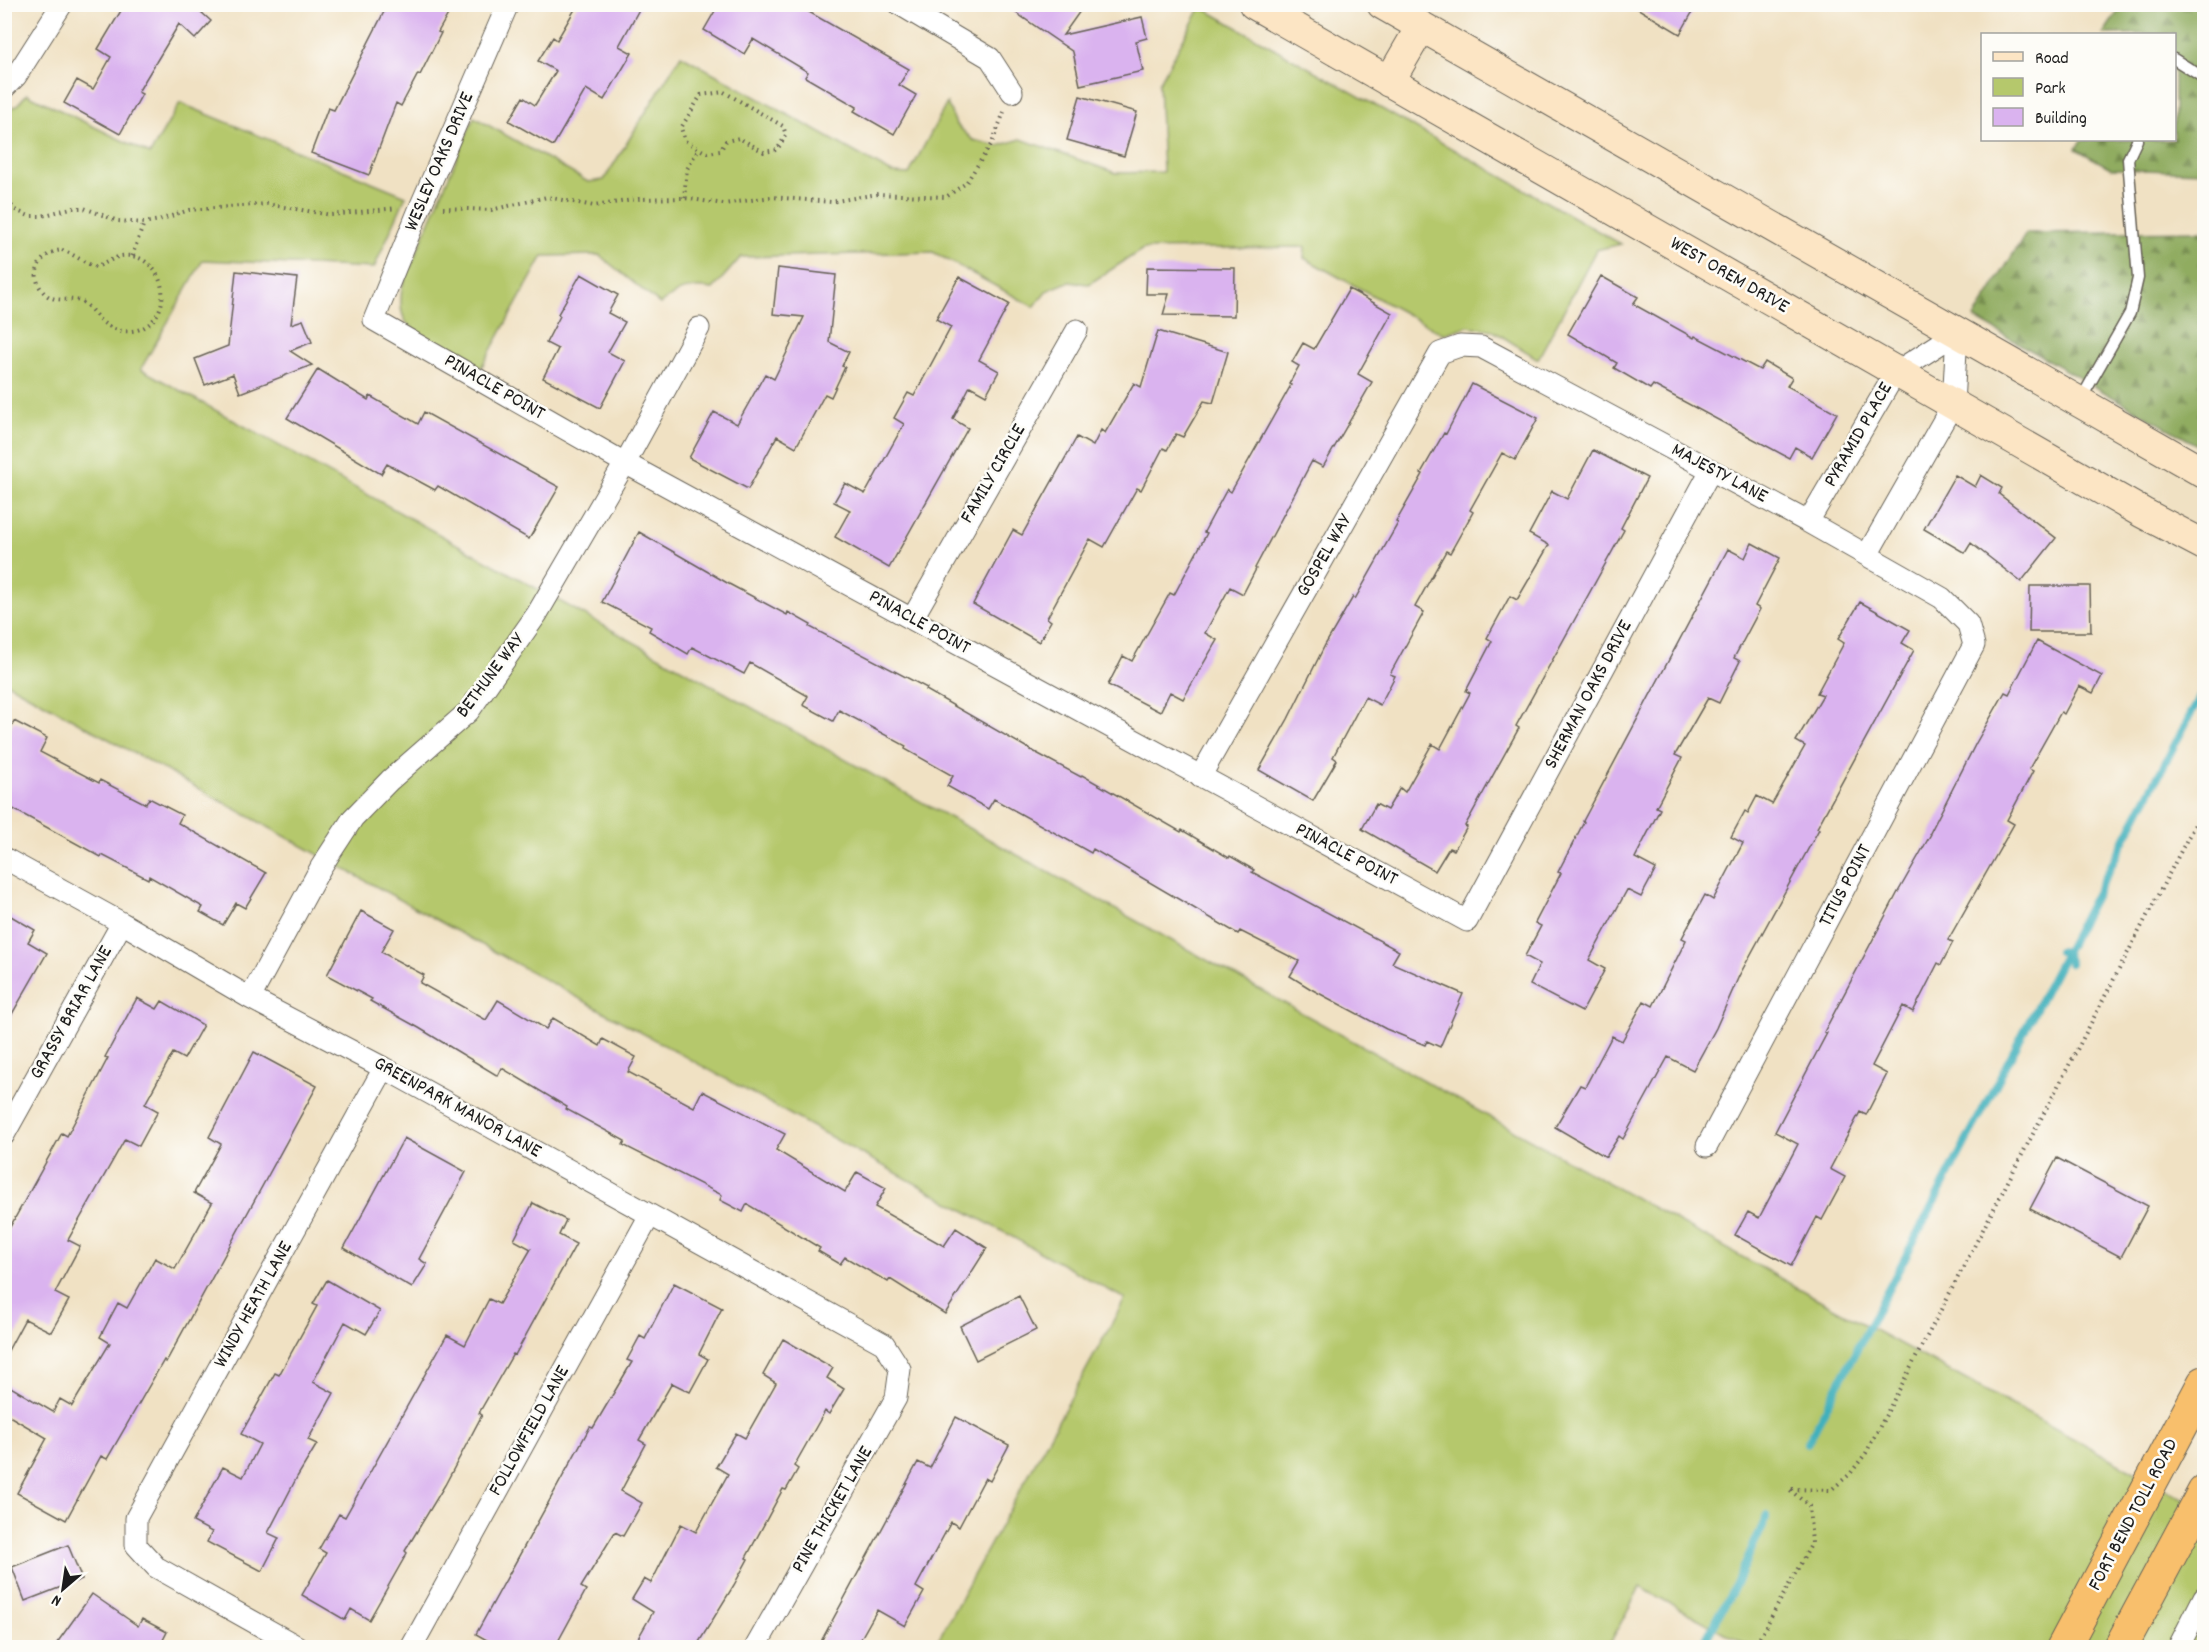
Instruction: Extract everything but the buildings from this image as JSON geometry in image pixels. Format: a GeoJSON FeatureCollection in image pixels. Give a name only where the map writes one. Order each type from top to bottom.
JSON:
{"type":"FeatureCollection","features":[{"type":"Feature","properties":{"kind":"highway","name":"FORT BEND TOLL ROAD"},"geometry":{"type":"LineString","coordinates":[[2063,1647],[2205,1383]]}},
{"type":"Feature","properties":{"kind":"highway"},"geometry":{"type":"LineString","coordinates":[[2120,1647],[2205,1492]]}},
{"type":"Feature","properties":{"kind":"main road","name":"WEST OREM DRIVE"},"geometry":{"type":"LineString","coordinates":[[1254,4],[2143,513],[2205,545]]}},
{"type":"Feature","properties":{"kind":"main road"},"geometry":{"type":"LineString","coordinates":[[1382,4],[2205,473]]}},
{"type":"Feature","properties":{"kind":"main road"},"geometry":{"type":"LineString","coordinates":[[1389,82],[1421,27]]}},
{"type":"Feature","properties":{"kind":"street"},"geometry":{"type":"LineString","coordinates":[[4,88],[16,76],[62,4]]}},
{"type":"Feature","properties":{"kind":"street","name":"WESLEY OAKS DRIVE"},"geometry":{"type":"LineString","coordinates":[[374,320],[508,4]]}},
{"type":"Feature","properties":{"kind":"street"},"geometry":{"type":"LineString","coordinates":[[899,4],[990,58],[1012,92]]}},
{"type":"Feature","properties":{"kind":"street","name":"PINACLE POINT"},"geometry":{"type":"LineString","coordinates":[[374,320],[626,463],[1467,921]]}},
{"type":"Feature","properties":{"kind":"street","name":"BETHUNE WAY"},"geometry":{"type":"LineString","coordinates":[[250,998],[321,867],[353,818],[390,780],[469,711],[537,614],[626,463],[699,328]]}},
{"type":"Feature","properties":{"kind":"street","name":"FAMILY CIRCLE"},"geometry":{"type":"LineString","coordinates":[[912,619],[1077,330]]}},
{"type":"Feature","properties":{"kind":"street"},"geometry":{"type":"LineString","coordinates":[[1868,555],[1953,404],[1957,333]]}},
{"type":"Feature","properties":{"kind":"street","name":"PYRAMID PLACE"},"geometry":{"type":"LineString","coordinates":[[1808,522],[1896,372],[1957,333]]}},
{"type":"Feature","properties":{"kind":"street","name":"MAJESTY LANE"},"geometry":{"type":"LineString","coordinates":[[1460,346],[1481,347],[1808,522],[1942,598],[1968,624]]}},
{"type":"Feature","properties":{"kind":"street","name":"GOSPEL WAY"},"geometry":{"type":"LineString","coordinates":[[1200,777],[1440,353],[1460,346]]}},
{"type":"Feature","properties":{"kind":"street","name":"SHERMAN OAKS DRIVE"},"geometry":{"type":"LineString","coordinates":[[1467,921],[1711,470]]}},
{"type":"Feature","properties":{"kind":"street","name":"TITUS POINT"},"geometry":{"type":"LineString","coordinates":[[1707,1146],[1974,645],[1968,624]]}},
{"type":"Feature","properties":{"kind":"street","name":"GREENPARK MANOR LANE"},"geometry":{"type":"LineString","coordinates":[[4,858],[122,923],[250,998],[384,1068],[884,1344],[900,1369]]}},
{"type":"Feature","properties":{"kind":"street","name":"GRASSY BRIAR LANE"},"geometry":{"type":"LineString","coordinates":[[4,1135],[122,923]]}},
{"type":"Feature","properties":{"kind":"street","name":"WINDY HEATH LANE"},"geometry":{"type":"LineString","coordinates":[[300,1647],[156,1568],[136,1545],[136,1518],[384,1068]]}},
{"type":"Feature","properties":{"kind":"street","name":"FOLLOWFIELD LANE"},"geometry":{"type":"LineString","coordinates":[[411,1647],[650,1215]]}},
{"type":"Feature","properties":{"kind":"street","name":"PINE THICKET LANE"},"geometry":{"type":"LineString","coordinates":[[755,1647],[896,1398],[900,1369]]}},
{"type":"Feature","properties":{"kind":"street"},"geometry":{"type":"LineString","coordinates":[[2178,1647],[2205,1597]]}},
{"type":"Feature","properties":{"kind":"lane"},"geometry":{"type":"LineString","coordinates":[[2176,60],[2205,78]]}},
{"type":"Feature","properties":{"kind":"lane"},"geometry":{"type":"LineString","coordinates":[[2079,402],[2130,313],[2138,278],[2128,159],[2136,141]]}},
{"type":"Feature","properties":{"kind":"path"},"geometry":{"type":"LineString","coordinates":[[724,92],[783,126],[786,135],[777,150],[764,152],[739,138],[726,141],[720,151],[707,153],[699,148],[685,141],[681,128],[701,95],[724,92]]}},
{"type":"Feature","properties":{"kind":"path"},"geometry":{"type":"LineString","coordinates":[[4,196],[15,210],[29,216],[42,216],[71,208],[84,208],[118,221],[144,223],[189,210],[267,204],[331,215],[421,205],[457,210],[491,210],[547,197],[594,206],[639,199],[684,198],[724,204],[771,197],[831,202],[878,194],[946,197],[966,183],[992,143],[1012,92]]}},
{"type":"Feature","properties":{"kind":"path"},"geometry":{"type":"LineString","coordinates":[[684,198],[687,169],[699,148]]}},
{"type":"Feature","properties":{"kind":"path"},"geometry":{"type":"LineString","coordinates":[[132,256],[144,223]]}},
{"type":"Feature","properties":{"kind":"path"},"geometry":{"type":"LineString","coordinates":[[62,250],[96,267],[121,256],[132,256],[146,261],[154,269],[164,290],[156,317],[147,326],[133,332],[120,331],[102,322],[81,301],[51,298],[38,285],[35,273],[38,265],[46,256],[55,251],[62,250]]}},
{"type":"Feature","properties":{"kind":"path"},"geometry":{"type":"LineString","coordinates":[[1754,1647],[1812,1543],[1809,1506],[1790,1489],[1831,1490],[1850,1474],[1866,1453],[2205,807]]}},
{"type":"Feature","properties":{"kind":"green space"},"geometry":{"type":"Polygon","coordinates":[[[2122,5],[2204,5],[2204,172],[2112,169],[2076,149],[2080,141],[2176,141],[2176,33],[2104,33],[2122,5]]]}},
{"type":"Feature","properties":{"kind":"green space"},"geometry":{"type":"Polygon","coordinates":[[[1201,7],[1621,244],[1596,250],[1538,359],[1492,330],[1468,326],[1443,334],[1304,258],[1305,247],[1143,249],[1089,284],[1068,282],[1046,291],[1034,307],[933,252],[741,257],[713,289],[685,289],[660,304],[599,255],[543,256],[481,368],[418,333],[410,327],[403,316],[402,287],[474,117],[588,182],[604,180],[681,55],[892,173],[909,174],[947,103],[956,124],[973,140],[998,146],[1021,139],[1116,173],[1163,172],[1159,83],[1201,7]]]}},
{"type":"Feature","properties":{"kind":"green space"},"geometry":{"type":"Polygon","coordinates":[[[27,94],[150,154],[180,103],[406,196],[374,268],[203,260],[141,369],[1807,1293],[2204,1510],[2204,1647],[1750,1647],[1640,1587],[1608,1647],[934,1647],[1125,1299],[5,682],[4,111],[16,106],[27,94]]]}},
{"type":"Feature","properties":{"kind":"green space"},"geometry":{"type":"Polygon","coordinates":[[[2204,231],[2204,449],[1974,318],[2026,233],[2204,231]]]}},
{"type":"Feature","properties":{"kind":"waterway"},"geometry":{"type":"LineString","coordinates":[[1807,1444],[2204,689]]}},
{"type":"Feature","properties":{"kind":"waterway"},"geometry":{"type":"LineString","coordinates":[[2059,951],[2065,952],[2070,963]]}},
{"type":"Feature","properties":{"kind":"waterway"},"geometry":{"type":"LineString","coordinates":[[1701,1648],[1733,1590],[1767,1516]]}}]}
